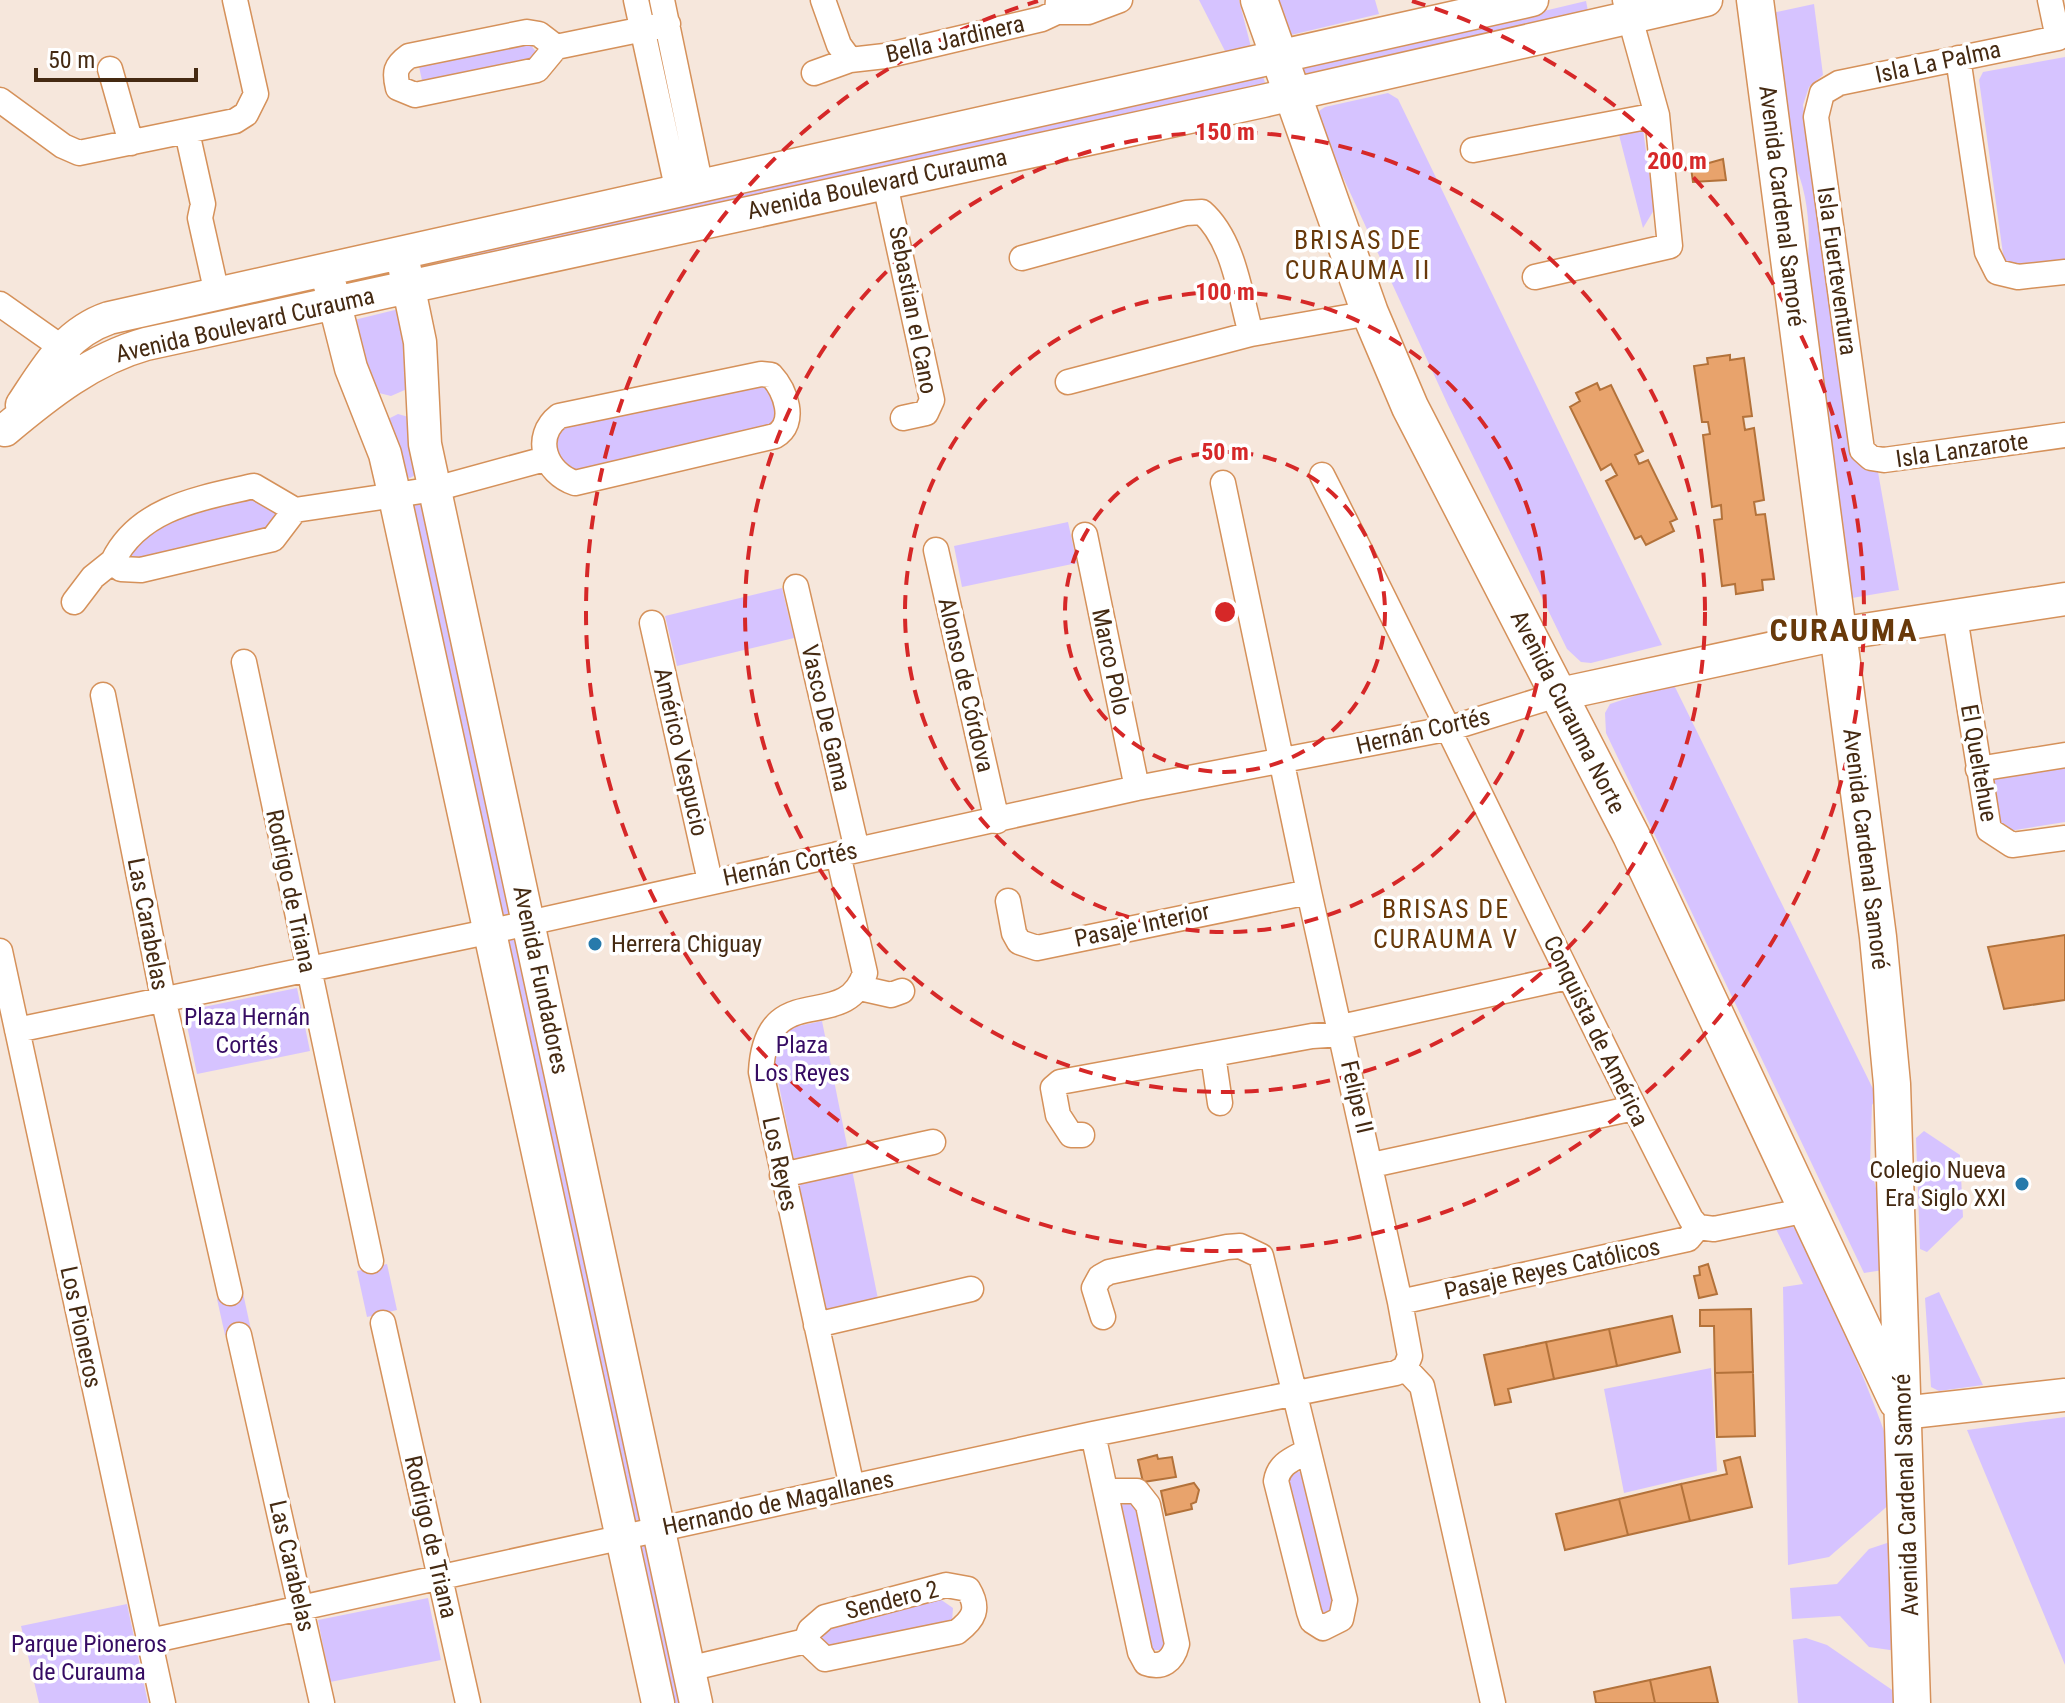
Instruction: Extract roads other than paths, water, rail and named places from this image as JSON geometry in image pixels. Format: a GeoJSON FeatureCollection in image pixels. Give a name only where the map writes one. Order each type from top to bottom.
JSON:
{"type":"FeatureCollection","features":[{"type":"Feature","properties":{"kind":"main road","name":"Avenida Curauma Norte"},"geometry":{"type":"LineString","coordinates":[[1259,0],[1290,95],[1370,313],[1410,407],[1560,694],[1902,1413]]}},
{"type":"Feature","properties":{"kind":"main road","name":"Avenida Cardenal Samoré"},"geometry":{"type":"LineString","coordinates":[[1755,0],[1878,937],[1892,1084],[1912,1703]]}},
{"type":"Feature","properties":{"kind":"main road"},"geometry":{"type":"LineString","coordinates":[[1839,1277],[1872,1291],[1900,1289]]}},
{"type":"Feature","properties":{"kind":"street"},"geometry":{"type":"LineString","coordinates":[[0,100],[63,146],[79,153],[235,121],[246,114],[256,94],[235,0]]}},
{"type":"Feature","properties":{"kind":"street"},"geometry":{"type":"LineString","coordinates":[[636,0],[690,190]]}},
{"type":"Feature","properties":{"kind":"street"},"geometry":{"type":"LineString","coordinates":[[662,0],[668,24],[690,190]]}},
{"type":"Feature","properties":{"kind":"street","name":"Bella Jardinera"},"geometry":{"type":"LineString","coordinates":[[823,0],[839,45],[850,60]]}},
{"type":"Feature","properties":{"kind":"street","name":"Bella Jardinera"},"geometry":{"type":"LineString","coordinates":[[814,73],[850,60],[885,56],[1042,19],[1057,6],[1088,12],[1120,0]]}},
{"type":"Feature","properties":{"kind":"street","name":"Avenida Boulevard Curauma"},"geometry":{"type":"LineString","coordinates":[[3,433],[61,347],[95,323],[1532,0]]}},
{"type":"Feature","properties":{"kind":"street","name":"Avenida Boulevard Curauma"},"geometry":{"type":"LineString","coordinates":[[3,433],[79,375],[115,352],[146,344],[1290,95],[1627,9],[1706,0]]}},
{"type":"Feature","properties":{"kind":"street","name":"Isla La Palma"},"geometry":{"type":"LineString","coordinates":[[1822,93],[1839,83],[2061,37],[2050,0]]}},
{"type":"Feature","properties":{"kind":"street"},"geometry":{"type":"LineString","coordinates":[[1535,277],[1670,246],[1657,115],[1627,9]]}},
{"type":"Feature","properties":{"kind":"street"},"geometry":{"type":"LineString","coordinates":[[556,47],[539,34],[527,32],[409,56],[398,64],[394,74],[398,88],[415,95],[537,70],[556,47],[668,24]]}},
{"type":"Feature","properties":{"kind":"street"},"geometry":{"type":"LineString","coordinates":[[1958,58],[1987,252],[1997,272],[2018,277],[2065,272]]}},
{"type":"Feature","properties":{"kind":"street"},"geometry":{"type":"LineString","coordinates":[[110,69],[131,143]]}},
{"type":"Feature","properties":{"kind":"street","name":"Isla Fuerteventura"},"geometry":{"type":"LineString","coordinates":[[1822,93],[1816,117],[1862,450]]}},
{"type":"Feature","properties":{"kind":"street"},"geometry":{"type":"LineString","coordinates":[[1473,150],[1657,115]]}},
{"type":"Feature","properties":{"kind":"street"},"geometry":{"type":"LineString","coordinates":[[187,132],[203,204],[213,215],[224,293]]}},
{"type":"Feature","properties":{"kind":"street","name":"Sebastian el Cano"},"geometry":{"type":"LineString","coordinates":[[885,184],[898,228],[932,400],[926,413],[903,418]]}},
{"type":"Feature","properties":{"kind":"street"},"geometry":{"type":"LineString","coordinates":[[1022,258],[1186,213],[1202,212],[1213,222],[1224,241],[1251,334]]}},
{"type":"Feature","properties":{"kind":"street","name":"Avenida Fundadores"},"geometry":{"type":"LineString","coordinates":[[402,254],[420,342],[420,392],[425,444],[696,1703]]}},
{"type":"Feature","properties":{"kind":"street","name":"Avenida Fundadores"},"geometry":{"type":"LineString","coordinates":[[327,271],[351,368],[367,404],[394,493],[658,1703]]}},
{"type":"Feature","properties":{"kind":"street"},"geometry":{"type":"LineString","coordinates":[[0,304],[61,347],[79,375]]}},
{"type":"Feature","properties":{"kind":"street"},"geometry":{"type":"LineString","coordinates":[[1068,382],[1251,334],[1370,313]]}},
{"type":"Feature","properties":{"kind":"street"},"geometry":{"type":"LineString","coordinates":[[761,374],[771,375],[785,395],[787,420],[783,431],[775,436],[575,483],[555,472],[545,459],[545,434],[549,424],[571,412],[761,374]]}},
{"type":"Feature","properties":{"kind":"street"},"geometry":{"type":"LineString","coordinates":[[367,404],[391,406],[420,392]]}},
{"type":"Feature","properties":{"kind":"street","name":"Isla Lanzarote"},"geometry":{"type":"LineString","coordinates":[[1862,450],[1871,458],[1884,460],[2065,435]]}},
{"type":"Feature","properties":{"kind":"street"},"geometry":{"type":"LineString","coordinates":[[74,602],[93,577],[113,561],[127,540],[175,504],[254,486],[295,510],[435,489],[545,459]]}},
{"type":"Feature","properties":{"kind":"street","name":"Conquista de América"},"geometry":{"type":"LineString","coordinates":[[1322,475],[1451,728],[1568,977],[1698,1227]]}},
{"type":"Feature","properties":{"kind":"street","name":"Felipe II"},"geometry":{"type":"LineString","coordinates":[[1223,483],[1309,892],[1372,1165],[1410,1356],[1405,1368]]}},
{"type":"Feature","properties":{"kind":"street"},"geometry":{"type":"LineString","coordinates":[[113,561],[130,572],[262,543],[282,531],[295,510]]}},
{"type":"Feature","properties":{"kind":"street","name":"Marco Polo"},"geometry":{"type":"LineString","coordinates":[[1085,535],[1137,788]]}},
{"type":"Feature","properties":{"kind":"street","name":"Alonso de Córdova"},"geometry":{"type":"LineString","coordinates":[[936,550],[997,821]]}},
{"type":"Feature","properties":{"kind":"street","name":"Vasco De Gama"},"geometry":{"type":"LineString","coordinates":[[796,587],[847,852]]}},
{"type":"Feature","properties":{"kind":"street"},"geometry":{"type":"LineString","coordinates":[[1560,694],[1838,634],[2065,599]]}},
{"type":"Feature","properties":{"kind":"street","name":"El Queltehue"},"geometry":{"type":"LineString","coordinates":[[1955,617],[1989,830],[2012,845],[2065,838]]}},
{"type":"Feature","properties":{"kind":"street","name":"Américo Vespucio"},"geometry":{"type":"LineString","coordinates":[[652,623],[710,881]]}},
{"type":"Feature","properties":{"kind":"street","name":"Rodrigo de Triana"},"geometry":{"type":"LineString","coordinates":[[244,662],[306,968],[371,1261]]}},
{"type":"Feature","properties":{"kind":"street","name":"Hernán Cortés"},"geometry":{"type":"LineString","coordinates":[[17,1030],[492,931],[1137,788],[1451,728],[1560,694]]}},
{"type":"Feature","properties":{"kind":"street","name":"Las Carabelas"},"geometry":{"type":"LineString","coordinates":[[103,695],[163,998],[230,1293]]}},
{"type":"Feature","properties":{"kind":"street"},"geometry":{"type":"LineString","coordinates":[[1978,769],[2065,755]]}},
{"type":"Feature","properties":{"kind":"street"},"geometry":{"type":"LineString","coordinates":[[847,852],[865,973],[860,988],[891,995],[902,991]]}},
{"type":"Feature","properties":{"kind":"street","name":"Pasaje Interior"},"geometry":{"type":"LineString","coordinates":[[1008,901],[1019,942],[1037,948],[1309,892]]}},
{"type":"Feature","properties":{"kind":"street","name":"Los Pioneros"},"geometry":{"type":"LineString","coordinates":[[0,951],[163,1703]]}},
{"type":"Feature","properties":{"kind":"street"},"geometry":{"type":"LineString","coordinates":[[1082,1135],[1071,1135],[1058,1115],[1053,1088],[1060,1082],[1342,1030],[1568,977]]}},
{"type":"Feature","properties":{"kind":"street","name":"Los Reyes"},"geometry":{"type":"LineString","coordinates":[[852,1487],[761,1072],[762,1044],[774,1023],[798,1012],[845,1000],[860,988]]}},
{"type":"Feature","properties":{"kind":"street"},"geometry":{"type":"LineString","coordinates":[[1213,1055],[1220,1103]]}},
{"type":"Feature","properties":{"kind":"street"},"geometry":{"type":"LineString","coordinates":[[1372,1165],[1634,1108]]}},
{"type":"Feature","properties":{"kind":"street"},"geometry":{"type":"LineString","coordinates":[[782,1175],[933,1142]]}},
{"type":"Feature","properties":{"kind":"street"},"geometry":{"type":"LineString","coordinates":[[1698,1227],[1714,1229],[1807,1210]]}},
{"type":"Feature","properties":{"kind":"street","name":"Pasaje Reyes Católicos"},"geometry":{"type":"LineString","coordinates":[[1400,1302],[1688,1239],[1698,1227]]}},
{"type":"Feature","properties":{"kind":"street"},"geometry":{"type":"LineString","coordinates":[[1103,1317],[1094,1288],[1100,1277],[1109,1272],[1227,1247],[1252,1250],[1261,1256],[1267,1271],[1306,1452],[1315,1470],[1345,1600],[1341,1619],[1323,1628],[1312,1621],[1309,1612],[1276,1481],[1278,1471],[1285,1463],[1306,1452]]}},
{"type":"Feature","properties":{"kind":"street"},"geometry":{"type":"LineString","coordinates":[[816,1325],[971,1289]]}},
{"type":"Feature","properties":{"kind":"street","name":"Rodrigo de Triana"},"geometry":{"type":"LineString","coordinates":[[383,1323],[468,1703]]}},
{"type":"Feature","properties":{"kind":"street","name":"Las Carabelas"},"geometry":{"type":"LineString","coordinates":[[239,1335],[322,1703]]}},
{"type":"Feature","properties":{"kind":"street"},"geometry":{"type":"LineString","coordinates":[[1405,1368],[1422,1386],[1493,1703]]}},
{"type":"Feature","properties":{"kind":"street","name":"Hernando de Magallanes"},"geometry":{"type":"LineString","coordinates":[[150,1641],[1405,1368]]}},
{"type":"Feature","properties":{"kind":"street"},"geometry":{"type":"LineString","coordinates":[[1902,1413],[2065,1395]]}},
{"type":"Feature","properties":{"kind":"street"},"geometry":{"type":"LineString","coordinates":[[1093,1434],[1140,1652],[1146,1663],[1153,1666],[1168,1663],[1174,1656],[1177,1644],[1148,1505],[1137,1491],[1106,1491]]}},
{"type":"Feature","properties":{"kind":"street","name":"Sendero 2"},"geometry":{"type":"LineString","coordinates":[[946,1585],[968,1589],[976,1609],[972,1621],[957,1632],[825,1659],[806,1641],[810,1630],[825,1617],[946,1585]]}},
{"type":"Feature","properties":{"kind":"street"},"geometry":{"type":"LineString","coordinates":[[688,1669],[806,1641]]}},
{"type":"Feature","properties":{"kind":"place","name":"Herrera Chiguay"},"geometry":{"type":"Point","coordinates":[595,944]}},
{"type":"Feature","properties":{"kind":"place","name":"Colegio Nueva Era Siglo XXI"},"geometry":{"type":"Point","coordinates":[2022,1184]}},
{"type":"Feature","properties":{"kind":"district","name":"BRISAS DE CURAUMA II"},"geometry":{"type":"Point","coordinates":[1358,255]}},
{"type":"Feature","properties":{"kind":"district","name":"CURAUMA"},"geometry":{"type":"Point","coordinates":[1844,630]}},
{"type":"Feature","properties":{"kind":"district","name":"BRISAS DE CURAUMA V"},"geometry":{"type":"Point","coordinates":[1446,924]}},
{"type":"Feature","properties":{"kind":"park label","name":"Plaza Hernán Cortés"},"geometry":{"type":"Point","coordinates":[247,1031]}},
{"type":"Feature","properties":{"kind":"park label","name":"Plaza Los Reyes"},"geometry":{"type":"Point","coordinates":[802,1059]}},
{"type":"Feature","properties":{"kind":"park label","name":"Parque Pioneros de Curauma"},"geometry":{"type":"Point","coordinates":[89,1658]}}]}
